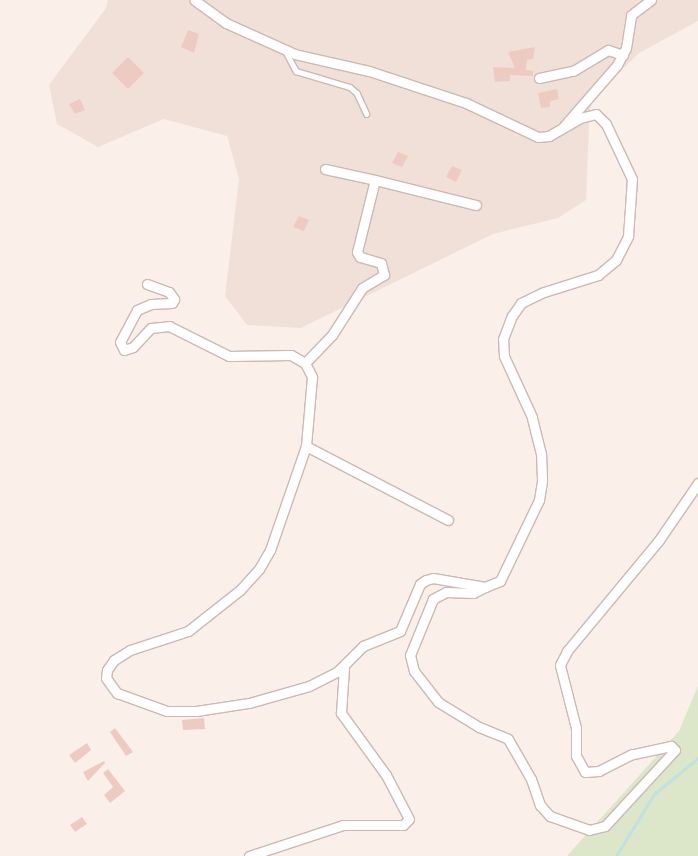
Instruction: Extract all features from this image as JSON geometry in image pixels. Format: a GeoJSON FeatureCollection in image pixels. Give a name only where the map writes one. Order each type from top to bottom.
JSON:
{"type":"FeatureCollection","features":[{"type":"Feature","properties":{"kind":"street"},"geometry":{"type":"LineString","coordinates":[[194,0],[226,23],[284,49],[369,71],[466,103],[538,138],[561,130],[589,114],[596,114],[606,124],[632,179],[628,236],[616,260],[598,275],[544,292],[522,303],[512,316],[503,339],[504,356],[532,417],[540,454],[542,480],[539,500],[512,554],[506,573],[500,581],[485,586],[473,593],[446,592],[433,599],[410,655],[414,671],[438,702],[479,727],[508,739],[531,779],[540,805],[550,816],[589,830],[605,826],[676,750],[671,746],[632,754],[599,771],[585,772],[576,756],[576,728],[560,665],[567,651],[659,540],[698,484]]}},
{"type":"Feature","properties":{"kind":"street"},"geometry":{"type":"LineString","coordinates":[[561,130],[623,55],[631,15],[651,0]]}},
{"type":"Feature","properties":{"kind":"street"},"geometry":{"type":"LineString","coordinates":[[539,78],[573,71],[608,50],[623,55]]}},
{"type":"Feature","properties":{"kind":"street"},"geometry":{"type":"LineString","coordinates":[[325,169],[476,205]]}},
{"type":"Feature","properties":{"kind":"street"},"geometry":{"type":"LineString","coordinates":[[305,363],[332,335],[362,288],[384,275],[381,263],[360,258],[357,252],[376,180]]}},
{"type":"Feature","properties":{"kind":"street"},"geometry":{"type":"LineString","coordinates":[[147,284],[169,292],[174,299],[172,303],[151,304],[137,310],[120,342],[124,350],[133,347],[146,331],[159,325],[169,326],[229,356],[291,355],[305,363],[312,377],[306,446],[270,550],[259,569],[240,590],[188,631],[130,650],[114,660],[107,670],[106,678],[117,693],[167,711],[196,711],[249,703],[309,686],[344,668],[363,646],[400,631],[420,584],[426,580],[455,580],[485,586]]}},
{"type":"Feature","properties":{"kind":"street"},"geometry":{"type":"LineString","coordinates":[[306,446],[448,520]]}},
{"type":"Feature","properties":{"kind":"street"},"geometry":{"type":"LineString","coordinates":[[249,856],[343,825],[403,825],[409,819],[386,775],[341,713],[344,668]]}},
{"type":"Feature","properties":{"kind":"lane"},"geometry":{"type":"LineString","coordinates":[[284,49],[296,71],[350,87],[357,93],[367,114]]}},
{"type":"Feature","properties":{"kind":"shaded area"},"geometry":{"type":"Polygon","coordinates":[[[108,0],[698,0],[698,21],[639,53],[590,101],[586,200],[558,218],[493,234],[301,328],[247,325],[225,296],[239,179],[227,136],[164,119],[98,147],[57,124],[49,85],[106,8],[108,0]]]}},
{"type":"Feature","properties":{"kind":"green space"},"geometry":{"type":"Polygon","coordinates":[[[698,686],[698,856],[567,856],[679,731],[698,686]]]}},
{"type":"Feature","properties":{"kind":"building"},"geometry":{"type":"Polygon","coordinates":[[[188,30],[199,34],[194,53],[181,47],[188,30]]]}},
{"type":"Feature","properties":{"kind":"building"},"geometry":{"type":"Polygon","coordinates":[[[535,47],[533,59],[527,60],[526,70],[533,71],[533,76],[510,75],[510,81],[495,82],[493,67],[515,68],[508,52],[535,47]]]}},
{"type":"Feature","properties":{"kind":"building"},"geometry":{"type":"Polygon","coordinates":[[[128,57],[144,73],[128,89],[112,73],[128,57]]]}},
{"type":"Feature","properties":{"kind":"building"},"geometry":{"type":"Polygon","coordinates":[[[557,89],[559,99],[550,101],[550,107],[541,108],[538,93],[557,89]]]}},
{"type":"Feature","properties":{"kind":"building"},"geometry":{"type":"Polygon","coordinates":[[[80,99],[85,110],[75,114],[69,104],[80,99]]]}},
{"type":"Feature","properties":{"kind":"building"},"geometry":{"type":"Polygon","coordinates":[[[398,152],[408,156],[402,167],[392,163],[398,152]]]}},
{"type":"Feature","properties":{"kind":"building"},"geometry":{"type":"Polygon","coordinates":[[[452,166],[462,170],[456,182],[446,177],[452,166]]]}},
{"type":"Feature","properties":{"kind":"building"},"geometry":{"type":"Polygon","coordinates":[[[299,216],[309,220],[304,231],[293,227],[299,216]]]}},
{"type":"Feature","properties":{"kind":"building"},"geometry":{"type":"Polygon","coordinates":[[[204,718],[205,729],[183,730],[182,720],[204,718]]]}},
{"type":"Feature","properties":{"kind":"building"},"geometry":{"type":"Polygon","coordinates":[[[115,728],[133,752],[126,756],[110,732],[115,728]]]}},
{"type":"Feature","properties":{"kind":"building"},"geometry":{"type":"Polygon","coordinates":[[[87,743],[91,750],[75,763],[69,755],[87,743]]]}},
{"type":"Feature","properties":{"kind":"building"},"geometry":{"type":"Polygon","coordinates":[[[104,761],[105,763],[88,781],[83,772],[104,761]]]}},
{"type":"Feature","properties":{"kind":"building"},"geometry":{"type":"Polygon","coordinates":[[[108,769],[125,791],[110,803],[104,795],[113,787],[103,773],[108,769]]]}},
{"type":"Feature","properties":{"kind":"building"},"geometry":{"type":"Polygon","coordinates":[[[82,817],[87,824],[75,832],[70,825],[82,817]]]}},
{"type":"Feature","properties":{"kind":"waterway"},"geometry":{"type":"LineString","coordinates":[[616,856],[654,794],[698,758]]}}]}
